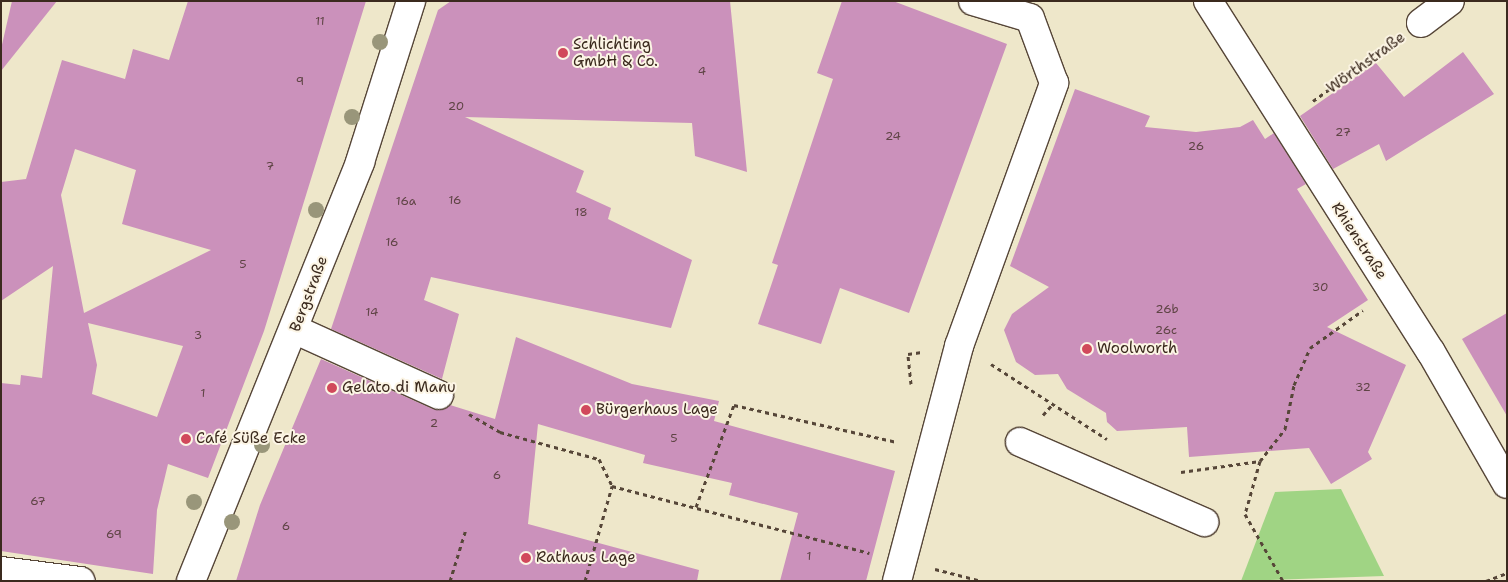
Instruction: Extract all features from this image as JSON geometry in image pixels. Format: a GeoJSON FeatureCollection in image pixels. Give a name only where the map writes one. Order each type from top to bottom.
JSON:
{"type":"FeatureCollection","features":[{"type":"Feature","properties":{"kind":"street","name":"Bergstraße"},"geometry":{"type":"LineString","coordinates":[[191,581],[296,330],[360,162],[411,1]]}},
{"type":"Feature","properties":{"kind":"street"},"geometry":{"type":"LineString","coordinates":[[899,570],[959,346],[1054,83],[1031,10],[973,1]]}},
{"type":"Feature","properties":{"kind":"street","name":"Rhienstraße"},"geometry":{"type":"LineString","coordinates":[[1208,1],[1282,123],[1392,292],[1507,484]]}},
{"type":"Feature","properties":{"kind":"street","name":"Wörthstraße"},"geometry":{"type":"LineString","coordinates":[[1421,23],[1450,1]]}},
{"type":"Feature","properties":{"kind":"street"},"geometry":{"type":"LineString","coordinates":[[296,330],[439,395]]}},
{"type":"Feature","properties":{"kind":"street"},"geometry":{"type":"LineString","coordinates":[[1020,442],[1204,522]]}},
{"type":"Feature","properties":{"kind":"street"},"geometry":{"type":"LineString","coordinates":[[1,571],[80,581]]}},
{"type":"Feature","properties":{"kind":"path","name":"Wörthstraße"},"geometry":{"type":"LineString","coordinates":[[1282,123],[1421,23]]}},
{"type":"Feature","properties":{"kind":"path"},"geometry":{"type":"LineString","coordinates":[[1283,581],[1245,514],[1260,461],[1285,429],[1294,385],[1310,348],[1392,292]]}},
{"type":"Feature","properties":{"kind":"path"},"geometry":{"type":"LineString","coordinates":[[959,346],[980,342],[980,356],[1115,444]]}},
{"type":"Feature","properties":{"kind":"path"},"geometry":{"type":"LineString","coordinates":[[439,395],[500,432],[599,459],[612,486],[586,581]]}},
{"type":"Feature","properties":{"kind":"path"},"geometry":{"type":"LineString","coordinates":[[696,508],[734,405],[906,444]]}},
{"type":"Feature","properties":{"kind":"path"},"geometry":{"type":"LineString","coordinates":[[1172,469],[1180,472],[1260,461]]}},
{"type":"Feature","properties":{"kind":"path"},"geometry":{"type":"LineString","coordinates":[[612,486],[696,508],[899,570],[982,581]]}},
{"type":"Feature","properties":{"kind":"path"},"geometry":{"type":"LineString","coordinates":[[450,581],[466,529]]}},
{"type":"Feature","properties":{"kind":"path"},"geometry":{"type":"LineString","coordinates":[[1486,581],[1507,573]]}},
{"type":"Feature","properties":{"kind":"green space"},"geometry":{"type":"Polygon","coordinates":[[[1341,489],[1384,576],[1241,581],[1275,492],[1341,489]]]}},
{"type":"Feature","properties":{"kind":"building"},"geometry":{"type":"Polygon","coordinates":[[[12,1],[57,1],[1,71],[1,49],[12,1]]]}},
{"type":"Feature","properties":{"kind":"building"},"geometry":{"type":"Polygon","coordinates":[[[188,1],[366,1],[264,331],[208,478],[168,464],[157,510],[153,574],[1,551],[1,383],[20,385],[21,375],[42,378],[53,266],[1,301],[1,182],[26,179],[62,60],[125,79],[133,49],[169,60],[188,1]],[[75,149],[61,195],[84,313],[211,250],[122,224],[136,170],[75,149]],[[88,323],[97,365],[92,394],[157,417],[183,346],[88,323]]]}},
{"type":"Feature","properties":{"kind":"building"},"geometry":{"type":"Polygon","coordinates":[[[451,1],[730,1],[747,172],[695,156],[692,123],[465,117],[584,171],[576,192],[611,208],[608,219],[692,260],[671,328],[431,277],[424,300],[459,314],[442,379],[331,329],[438,10],[451,1]]]}},
{"type":"Feature","properties":{"kind":"building"},"geometry":{"type":"Polygon","coordinates":[[[842,1],[893,1],[1007,44],[909,313],[840,288],[821,344],[758,324],[778,265],[772,263],[833,79],[817,73],[842,1]]]}},
{"type":"Feature","properties":{"kind":"building"},"geometry":{"type":"Polygon","coordinates":[[[1463,52],[1494,94],[1386,161],[1379,144],[1333,169],[1300,116],[1376,63],[1404,97],[1463,52]]]}},
{"type":"Feature","properties":{"kind":"building"},"geometry":{"type":"Polygon","coordinates":[[[1075,89],[1150,116],[1145,127],[1196,132],[1240,127],[1253,120],[1265,139],[1274,133],[1306,184],[1297,189],[1368,300],[1327,327],[1406,365],[1368,452],[1372,459],[1331,484],[1309,448],[1189,457],[1187,427],[1117,431],[1107,422],[1106,413],[1067,389],[1058,374],[1035,375],[1016,362],[1004,330],[1012,314],[1049,287],[1010,266],[1075,89]]]}},
{"type":"Feature","properties":{"kind":"building"},"geometry":{"type":"Polygon","coordinates":[[[1507,313],[1507,416],[1462,339],[1507,313]]]}},
{"type":"Feature","properties":{"kind":"building"},"geometry":{"type":"Polygon","coordinates":[[[516,337],[632,384],[719,401],[714,421],[895,471],[866,581],[780,581],[798,513],[729,495],[732,483],[643,463],[645,455],[538,424],[528,524],[699,570],[697,581],[236,581],[260,505],[321,359],[433,409],[450,405],[495,419],[516,337]]]}},
{"type":"Feature","properties":{"kind":"place","name":"Schlichting GmbH & Co."},"geometry":{"type":"Point","coordinates":[563,53]}},
{"type":"Feature","properties":{"kind":"place","name":"Woolworth"},"geometry":{"type":"Point","coordinates":[1087,349]}},
{"type":"Feature","properties":{"kind":"place","name":"Gelato di Manu"},"geometry":{"type":"Point","coordinates":[332,388]}},
{"type":"Feature","properties":{"kind":"place","name":"Bürgerhaus Lage"},"geometry":{"type":"Point","coordinates":[586,410]}},
{"type":"Feature","properties":{"kind":"place","name":"Café Süße Ecke"},"geometry":{"type":"Point","coordinates":[186,439]}},
{"type":"Feature","properties":{"kind":"place","name":"Rathaus Lage"},"geometry":{"type":"Point","coordinates":[526,558]}}]}
